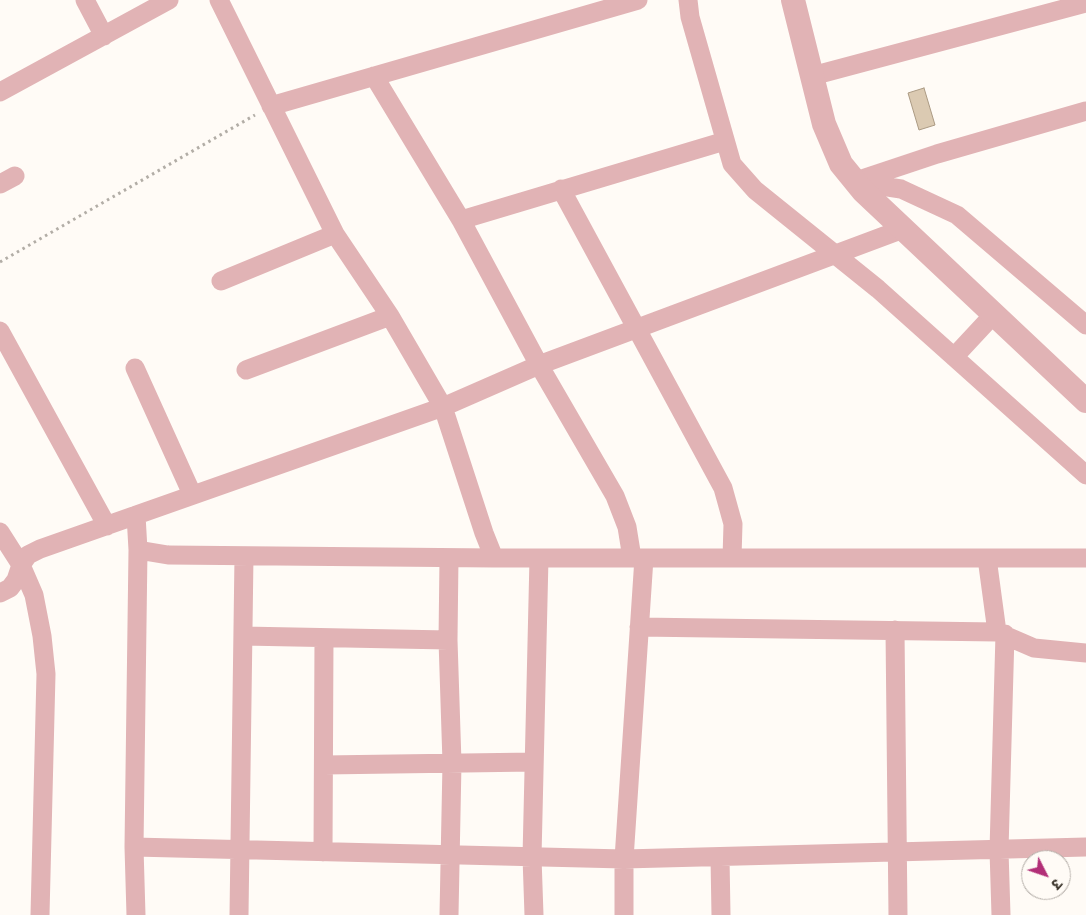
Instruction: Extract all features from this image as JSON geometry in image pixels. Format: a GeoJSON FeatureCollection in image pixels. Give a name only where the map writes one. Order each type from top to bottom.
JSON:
{"type":"FeatureCollection","features":[{"type":"Feature","properties":{"kind":"street"},"geometry":{"type":"LineString","coordinates":[[84,0],[104,36]]}},
{"type":"Feature","properties":{"kind":"street"},"geometry":{"type":"LineString","coordinates":[[0,92],[169,0]]}},
{"type":"Feature","properties":{"kind":"street"},"geometry":{"type":"LineString","coordinates":[[219,0],[335,234],[390,316],[443,407],[494,558]]}},
{"type":"Feature","properties":{"kind":"street"},"geometry":{"type":"LineString","coordinates":[[271,106],[638,0]]}},
{"type":"Feature","properties":{"kind":"street"},"geometry":{"type":"LineString","coordinates":[[688,0],[690,17],[732,164],[755,190],[878,289],[1086,475]]}},
{"type":"Feature","properties":{"kind":"street"},"geometry":{"type":"LineString","coordinates":[[793,0],[824,124],[841,164],[855,182],[903,229],[1086,401]]}},
{"type":"Feature","properties":{"kind":"street"},"geometry":{"type":"LineString","coordinates":[[812,76],[1086,3]]}},
{"type":"Feature","properties":{"kind":"street"},"geometry":{"type":"LineString","coordinates":[[374,76],[461,220],[539,365],[615,496],[638,558],[639,626],[624,859],[624,915]]}},
{"type":"Feature","properties":{"kind":"street"},"geometry":{"type":"LineString","coordinates":[[855,182],[937,154],[1086,111]]}},
{"type":"Feature","properties":{"kind":"street"},"geometry":{"type":"LineString","coordinates":[[461,220],[726,141]]}},
{"type":"Feature","properties":{"kind":"street"},"geometry":{"type":"LineString","coordinates":[[855,182],[901,189],[957,215],[1086,325]]}},
{"type":"Feature","properties":{"kind":"street"},"geometry":{"type":"LineString","coordinates":[[561,189],[723,488],[733,524],[732,558]]}},
{"type":"Feature","properties":{"kind":"street"},"geometry":{"type":"LineString","coordinates":[[0,593],[10,588],[16,580],[21,565],[28,555],[40,549],[443,407],[539,365],[903,229]]}},
{"type":"Feature","properties":{"kind":"street"},"geometry":{"type":"LineString","coordinates":[[221,281],[335,234]]}},
{"type":"Feature","properties":{"kind":"street"},"geometry":{"type":"LineString","coordinates":[[954,358],[994,314]]}},
{"type":"Feature","properties":{"kind":"street"},"geometry":{"type":"LineString","coordinates":[[246,370],[390,316]]}},
{"type":"Feature","properties":{"kind":"street"},"geometry":{"type":"LineString","coordinates":[[0,331],[107,526]]}},
{"type":"Feature","properties":{"kind":"street"},"geometry":{"type":"LineString","coordinates":[[135,368],[192,494]]}},
{"type":"Feature","properties":{"kind":"street"},"geometry":{"type":"LineString","coordinates":[[136,515],[138,550],[134,848],[136,915]]}},
{"type":"Feature","properties":{"kind":"street"},"geometry":{"type":"LineString","coordinates":[[0,532],[21,565],[34,595],[42,636],[46,674],[40,915]]}},
{"type":"Feature","properties":{"kind":"street"},"geometry":{"type":"LineString","coordinates":[[138,550],[168,556],[1086,558]]}},
{"type":"Feature","properties":{"kind":"street"},"geometry":{"type":"LineString","coordinates":[[239,915],[244,556]]}},
{"type":"Feature","properties":{"kind":"street"},"geometry":{"type":"LineString","coordinates":[[449,558],[448,640],[452,763],[449,915]]}},
{"type":"Feature","properties":{"kind":"street"},"geometry":{"type":"LineString","coordinates":[[534,915],[532,857],[539,558]]}},
{"type":"Feature","properties":{"kind":"street"},"geometry":{"type":"LineString","coordinates":[[987,558],[1001,633],[999,850],[1001,915]]}},
{"type":"Feature","properties":{"kind":"street"},"geometry":{"type":"LineString","coordinates":[[639,626],[1001,633],[1034,648],[1086,653]]}},
{"type":"Feature","properties":{"kind":"street"},"geometry":{"type":"LineString","coordinates":[[895,630],[898,915]]}},
{"type":"Feature","properties":{"kind":"street"},"geometry":{"type":"LineString","coordinates":[[243,636],[448,640]]}},
{"type":"Feature","properties":{"kind":"street"},"geometry":{"type":"LineString","coordinates":[[323,852],[324,638]]}},
{"type":"Feature","properties":{"kind":"street"},"geometry":{"type":"LineString","coordinates":[[324,765],[534,762]]}},
{"type":"Feature","properties":{"kind":"street"},"geometry":{"type":"LineString","coordinates":[[134,848],[624,859],[1086,848]]}},
{"type":"Feature","properties":{"kind":"street"},"geometry":{"type":"LineString","coordinates":[[720,857],[721,915]]}},
{"type":"Feature","properties":{"kind":"path"},"geometry":{"type":"LineString","coordinates":[[0,262],[271,106]]}},
{"type":"Feature","properties":{"kind":"building"},"geometry":{"type":"Polygon","coordinates":[[[924,88],[935,125],[919,130],[908,93],[924,88]]]}}]}
